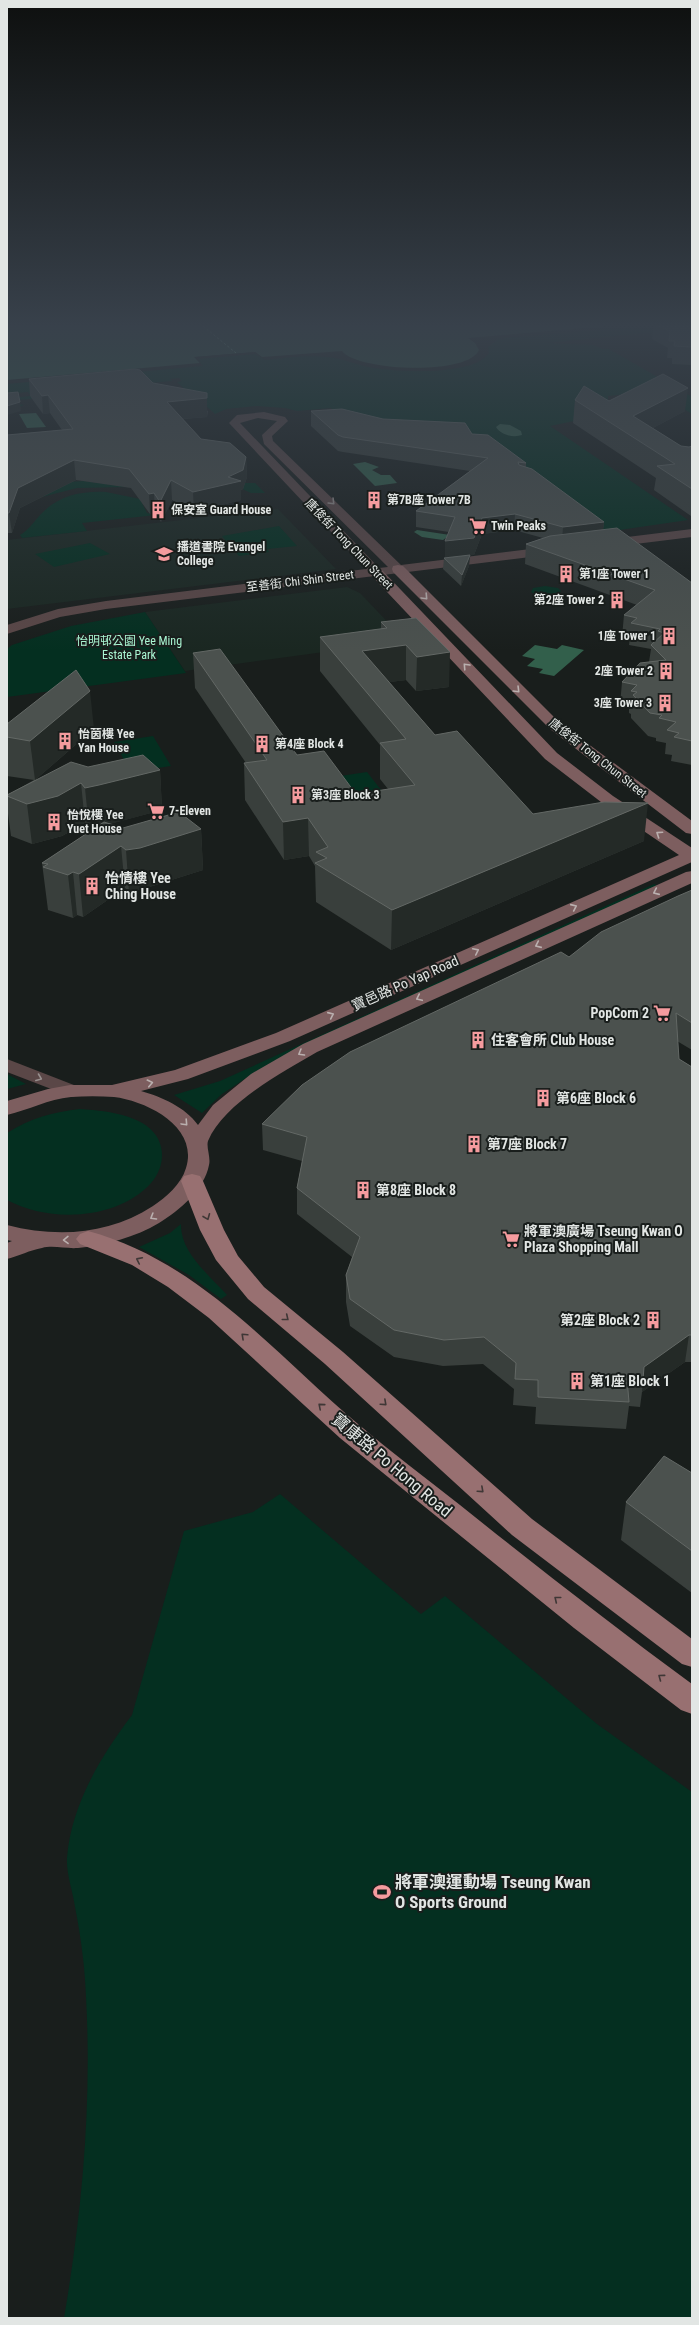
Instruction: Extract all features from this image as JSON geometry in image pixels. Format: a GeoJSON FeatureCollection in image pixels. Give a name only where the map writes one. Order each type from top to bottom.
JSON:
{"type":"FeatureCollection","features":[{"type":"Feature","properties":{"kind":"main road","name":"唐俊街 Tong Chun Street"},"geometry":{"type":"LineString","coordinates":[[398,569],[536,709],[555,726],[692,828]]}},
{"type":"Feature","properties":{"kind":"main road","name":"唐俊街 Tong Chun Street"},"geometry":{"type":"LineString","coordinates":[[375,571],[551,756],[607,799],[692,856]]}},
{"type":"Feature","properties":{"kind":"main road"},"geometry":{"type":"LineString","coordinates":[[551,756],[580,754],[597,758]]}},
{"type":"Feature","properties":{"kind":"main road","name":"寶邑路 Po Yap Road"},"geometry":{"type":"LineString","coordinates":[[7,1109],[36,1098],[72,1091],[112,1091],[181,1075],[282,1037],[692,856]]}},
{"type":"Feature","properties":{"kind":"main road","name":"寶邑路 Po Yap Road"},"geometry":{"type":"LineString","coordinates":[[197,1142],[220,1109],[258,1078],[310,1048],[692,876]]}},
{"type":"Feature","properties":{"kind":"main road","name":"寶邑路 Po Yap Road"},"geometry":{"type":"LineString","coordinates":[[7,1232],[43,1239],[88,1239],[123,1231],[153,1218],[176,1201],[192,1181],[198,1168],[199,1155],[197,1142],[190,1129],[180,1118],[166,1108],[148,1100],[112,1091]]}},
{"type":"Feature","properties":{"kind":"main road"},"geometry":{"type":"LineString","coordinates":[[192,1181],[212,1230],[228,1260],[256,1293],[334,1358],[522,1527],[692,1655]]}},
{"type":"Feature","properties":{"kind":"main road","name":"寶邑路 Po Yap Road"},"geometry":{"type":"LineString","coordinates":[[7,1251],[43,1239]]}},
{"type":"Feature","properties":{"kind":"main road","name":"寶康路 Po Hong Road"},"geometry":{"type":"LineString","coordinates":[[88,1239],[140,1260],[176,1281],[218,1312],[293,1382],[373,1450],[584,1620],[692,1701]]}},
{"type":"Feature","properties":{"kind":"street","name":"唐俊街 Tong Chun Street"},"geometry":{"type":"LineString","coordinates":[[245,434],[375,571]]}},
{"type":"Feature","properties":{"kind":"street","name":"唐俊街 Tong Chun Street"},"geometry":{"type":"LineString","coordinates":[[268,434],[268,442],[398,569]]}},
{"type":"Feature","properties":{"kind":"street"},"geometry":{"type":"LineString","coordinates":[[592,546],[692,533]]}},
{"type":"Feature","properties":{"kind":"street","name":"至善街 Chi Shin Street"},"geometry":{"type":"LineString","coordinates":[[7,630],[58,613],[106,605],[569,548]]}},
{"type":"Feature","properties":{"kind":"street"},"geometry":{"type":"LineString","coordinates":[[7,1065],[72,1091]]}},
{"type":"Feature","properties":{"kind":"shaded area"},"geometry":{"type":"Polygon","coordinates":[[[506,434],[522,435],[515,436],[506,434]]]}},
{"type":"Feature","properties":{"kind":"shaded area"},"geometry":{"type":"Polygon","coordinates":[[[365,462],[379,467],[372,470],[381,475],[390,475],[397,483],[375,486],[353,464],[365,462]]]}},
{"type":"Feature","properties":{"kind":"shaded area","name":"播道書院 Evangel College"},"geometry":{"type":"Polygon","coordinates":[[[278,509],[336,569],[7,609],[7,540],[278,509]]]}},
{"type":"Feature","properties":{"kind":"shaded area"},"geometry":{"type":"Polygon","coordinates":[[[417,530],[450,535],[443,540],[422,537],[414,532],[417,530]]]}},
{"type":"Feature","properties":{"kind":"shaded area"},"geometry":{"type":"Polygon","coordinates":[[[347,587],[360,593],[402,637],[398,642],[185,671],[145,612],[347,587]]]}},
{"type":"Feature","properties":{"kind":"shaded area"},"geometry":{"type":"Polygon","coordinates":[[[535,645],[557,649],[562,645],[584,650],[554,676],[539,673],[543,669],[527,666],[535,659],[522,656],[535,645]]]}},
{"type":"Feature","properties":{"kind":"green space"},"geometry":{"type":"Polygon","coordinates":[[[381,434],[562,434],[688,520],[599,533],[557,500],[381,434]]]}},
{"type":"Feature","properties":{"kind":"green space"},"geometry":{"type":"Polygon","coordinates":[[[84,481],[128,487],[77,488],[42,497],[67,482],[84,481]]]}},
{"type":"Feature","properties":{"kind":"green space"},"geometry":{"type":"Polygon","coordinates":[[[243,483],[255,483],[265,493],[251,493],[238,487],[243,483]]]}},
{"type":"Feature","properties":{"kind":"green space"},"geometry":{"type":"Polygon","coordinates":[[[106,492],[140,499],[147,513],[156,515],[82,523],[87,531],[22,538],[20,535],[29,528],[49,507],[64,498],[80,493],[106,492]]]}},
{"type":"Feature","properties":{"kind":"green space"},"geometry":{"type":"Polygon","coordinates":[[[279,526],[297,546],[267,549],[269,552],[239,556],[222,536],[279,526]]]}},
{"type":"Feature","properties":{"kind":"green space"},"geometry":{"type":"Polygon","coordinates":[[[90,543],[110,554],[54,567],[35,554],[90,543]]]}},
{"type":"Feature","properties":{"kind":"green space"},"geometry":{"type":"Polygon","coordinates":[[[545,586],[558,588],[561,591],[555,596],[551,597],[538,596],[531,592],[533,588],[545,586]]]}},
{"type":"Feature","properties":{"kind":"green space","name":"怡明邨公園 Yee Ming Estate Park"},"geometry":{"type":"Polygon","coordinates":[[[145,612],[186,673],[7,697],[7,649],[12,645],[71,626],[145,612]]]}},
{"type":"Feature","properties":{"kind":"green space"},"geometry":{"type":"Polygon","coordinates":[[[153,736],[171,766],[131,772],[114,742],[153,736]]]}},
{"type":"Feature","properties":{"kind":"green space"},"geometry":{"type":"Polygon","coordinates":[[[367,772],[385,795],[344,801],[327,778],[367,772]]]}},
{"type":"Feature","properties":{"kind":"green space"},"geometry":{"type":"Polygon","coordinates":[[[654,884],[658,886],[249,1076],[222,1094],[202,1113],[174,1095],[220,1081],[654,884]]]}},
{"type":"Feature","properties":{"kind":"green space"},"geometry":{"type":"Polygon","coordinates":[[[7,1074],[26,1084],[7,1089],[7,1074]]]}},
{"type":"Feature","properties":{"kind":"green space"},"geometry":{"type":"Polygon","coordinates":[[[80,1109],[119,1114],[132,1118],[144,1124],[153,1132],[159,1142],[162,1159],[158,1173],[151,1183],[137,1195],[120,1204],[102,1211],[82,1214],[43,1212],[24,1207],[7,1200],[7,1133],[42,1116],[80,1109]]]}},
{"type":"Feature","properties":{"kind":"green space"},"geometry":{"type":"Polygon","coordinates":[[[181,1224],[185,1244],[190,1253],[204,1271],[227,1295],[221,1299],[189,1275],[139,1247],[170,1233],[181,1224]]]}},
{"type":"Feature","properties":{"kind":"green space","name":"將軍澳運動場 Tseung Kwan O Sports Ground"},"geometry":{"type":"Polygon","coordinates":[[[280,1494],[421,1614],[445,1596],[597,1724],[692,1792],[692,2318],[64,2318],[76,2238],[84,2158],[88,2078],[88,2037],[84,1964],[67,1864],[74,1819],[89,1782],[99,1764],[109,1747],[132,1715],[184,1531],[253,1512],[280,1494]]]}},
{"type":"Feature","properties":{"kind":"building"},"geometry":{"type":"Polygon","coordinates":[[[197,434],[201,439],[230,443],[246,457],[243,470],[228,477],[241,481],[193,492],[171,480],[160,502],[154,493],[149,494],[129,469],[74,460],[18,488],[9,513],[7,513],[7,435],[197,434]]]}},
{"type":"Feature","properties":{"kind":"building"},"geometry":{"type":"Polygon","coordinates":[[[629,434],[663,434],[681,446],[692,446],[692,489],[657,466],[675,464],[629,434]]]}},
{"type":"Feature","properties":{"kind":"building"},"geometry":{"type":"Polygon","coordinates":[[[338,435],[488,435],[526,463],[518,462],[519,465],[532,469],[604,522],[563,527],[515,514],[482,518],[474,538],[445,541],[455,517],[416,511],[488,458],[343,437],[338,435]]]}},
{"type":"Feature","properties":{"kind":"building"},"geometry":{"type":"Polygon","coordinates":[[[617,528],[692,583],[692,741],[674,737],[679,733],[667,730],[676,722],[659,718],[662,715],[650,713],[633,695],[637,692],[631,691],[637,685],[622,682],[640,663],[666,660],[651,645],[664,633],[658,631],[660,629],[631,623],[637,618],[624,615],[655,590],[526,544],[550,536],[617,528]]]}},
{"type":"Feature","properties":{"kind":"building"},"geometry":{"type":"Polygon","coordinates":[[[470,555],[462,575],[444,558],[470,555]]]}},
{"type":"Feature","properties":{"kind":"building"},"geometry":{"type":"Polygon","coordinates":[[[416,618],[450,652],[417,657],[406,645],[362,651],[435,735],[457,731],[533,814],[604,802],[648,803],[392,910],[315,863],[327,858],[316,852],[328,847],[308,818],[283,822],[244,763],[267,760],[193,653],[220,649],[297,755],[324,751],[356,794],[415,785],[380,743],[406,739],[320,637],[387,628],[381,622],[416,618]]]}},
{"type":"Feature","properties":{"kind":"building"},"geometry":{"type":"Polygon","coordinates":[[[76,670],[90,691],[30,741],[7,737],[7,724],[76,670]]]}},
{"type":"Feature","properties":{"kind":"building"},"geometry":{"type":"Polygon","coordinates":[[[143,755],[160,770],[85,788],[81,783],[58,796],[27,804],[7,796],[71,762],[88,767],[143,755]]]}},
{"type":"Feature","properties":{"kind":"building"},"geometry":{"type":"Polygon","coordinates":[[[179,812],[201,829],[140,848],[126,850],[121,846],[79,874],[73,872],[68,875],[43,867],[48,864],[42,863],[104,822],[123,828],[179,812]]]}},
{"type":"Feature","properties":{"kind":"building","name":"將軍澳廣場 Tseung Kwan O Plaza Shopping Mall"},"geometry":{"type":"Polygon","coordinates":[[[692,890],[692,1023],[676,1013],[679,1059],[692,1067],[692,1335],[689,1335],[644,1367],[643,1380],[627,1379],[629,1402],[538,1397],[538,1380],[515,1379],[516,1363],[484,1337],[444,1340],[394,1330],[350,1299],[346,1275],[360,1237],[297,1188],[307,1137],[262,1124],[302,1085],[350,1052],[561,952],[569,957],[601,932],[692,890]]]}},
{"type":"Feature","properties":{"kind":"building"},"geometry":{"type":"Polygon","coordinates":[[[664,1456],[692,1473],[692,1551],[626,1502],[664,1456]]]}},
{"type":"Feature","properties":{"kind":"place","name":"第7B座 Tower 7B"},"geometry":{"type":"Point","coordinates":[374,500]}},
{"type":"Feature","properties":{"kind":"place","name":"保安室 Guard House"},"geometry":{"type":"Point","coordinates":[158,510]}},
{"type":"Feature","properties":{"kind":"place","name":"Twin Peaks"},"geometry":{"type":"Point","coordinates":[478,526]}},
{"type":"Feature","properties":{"kind":"place","name":"播道書院 Evangel College"},"geometry":{"type":"Point","coordinates":[164,554]}},
{"type":"Feature","properties":{"kind":"place","name":"第1座 Tower 1"},"geometry":{"type":"Point","coordinates":[566,574]}},
{"type":"Feature","properties":{"kind":"place","name":"第2座 Tower 2"},"geometry":{"type":"Point","coordinates":[617,600]}},
{"type":"Feature","properties":{"kind":"place","name":"1座 Tower 1"},"geometry":{"type":"Point","coordinates":[669,636]}},
{"type":"Feature","properties":{"kind":"place","name":"2座 Tower 2"},"geometry":{"type":"Point","coordinates":[666,671]}},
{"type":"Feature","properties":{"kind":"place","name":"3座 Tower 3"},"geometry":{"type":"Point","coordinates":[665,703]}},
{"type":"Feature","properties":{"kind":"place","name":"怡茵樓 Yee Yan House"},"geometry":{"type":"Point","coordinates":[65,741]}},
{"type":"Feature","properties":{"kind":"place","name":"第4座 Block 4"},"geometry":{"type":"Point","coordinates":[262,744]}},
{"type":"Feature","properties":{"kind":"place","name":"第3座 Block 3"},"geometry":{"type":"Point","coordinates":[298,795]}},
{"type":"Feature","properties":{"kind":"place","name":"7-Eleven"},"geometry":{"type":"Point","coordinates":[156,811]}},
{"type":"Feature","properties":{"kind":"place","name":"怡悅樓 Yee Yuet House"},"geometry":{"type":"Point","coordinates":[54,822]}},
{"type":"Feature","properties":{"kind":"place","name":"怡情樓 Yee Ching House"},"geometry":{"type":"Point","coordinates":[92,886]}},
{"type":"Feature","properties":{"kind":"place","name":"PopCorn 2"},"geometry":{"type":"Point","coordinates":[662,1013]}},
{"type":"Feature","properties":{"kind":"place","name":"住客會所 Club House"},"geometry":{"type":"Point","coordinates":[478,1040]}},
{"type":"Feature","properties":{"kind":"place","name":"第6座 Block 6"},"geometry":{"type":"Point","coordinates":[543,1098]}},
{"type":"Feature","properties":{"kind":"place","name":"第7座 Block 7"},"geometry":{"type":"Point","coordinates":[474,1144]}},
{"type":"Feature","properties":{"kind":"place","name":"第8座 Block 8"},"geometry":{"type":"Point","coordinates":[363,1190]}},
{"type":"Feature","properties":{"kind":"place","name":"將軍澳廣場 Tseung Kwan O Plaza Shopping Mall"},"geometry":{"type":"Point","coordinates":[511,1239]}},
{"type":"Feature","properties":{"kind":"place","name":"第2座 Block 2"},"geometry":{"type":"Point","coordinates":[653,1320]}},
{"type":"Feature","properties":{"kind":"place","name":"第1座 Block 1"},"geometry":{"type":"Point","coordinates":[577,1381]}},
{"type":"Feature","properties":{"kind":"place","name":"將軍澳運動場 Tseung Kwan O Sports Ground"},"geometry":{"type":"Point","coordinates":[382,1892]}}]}
